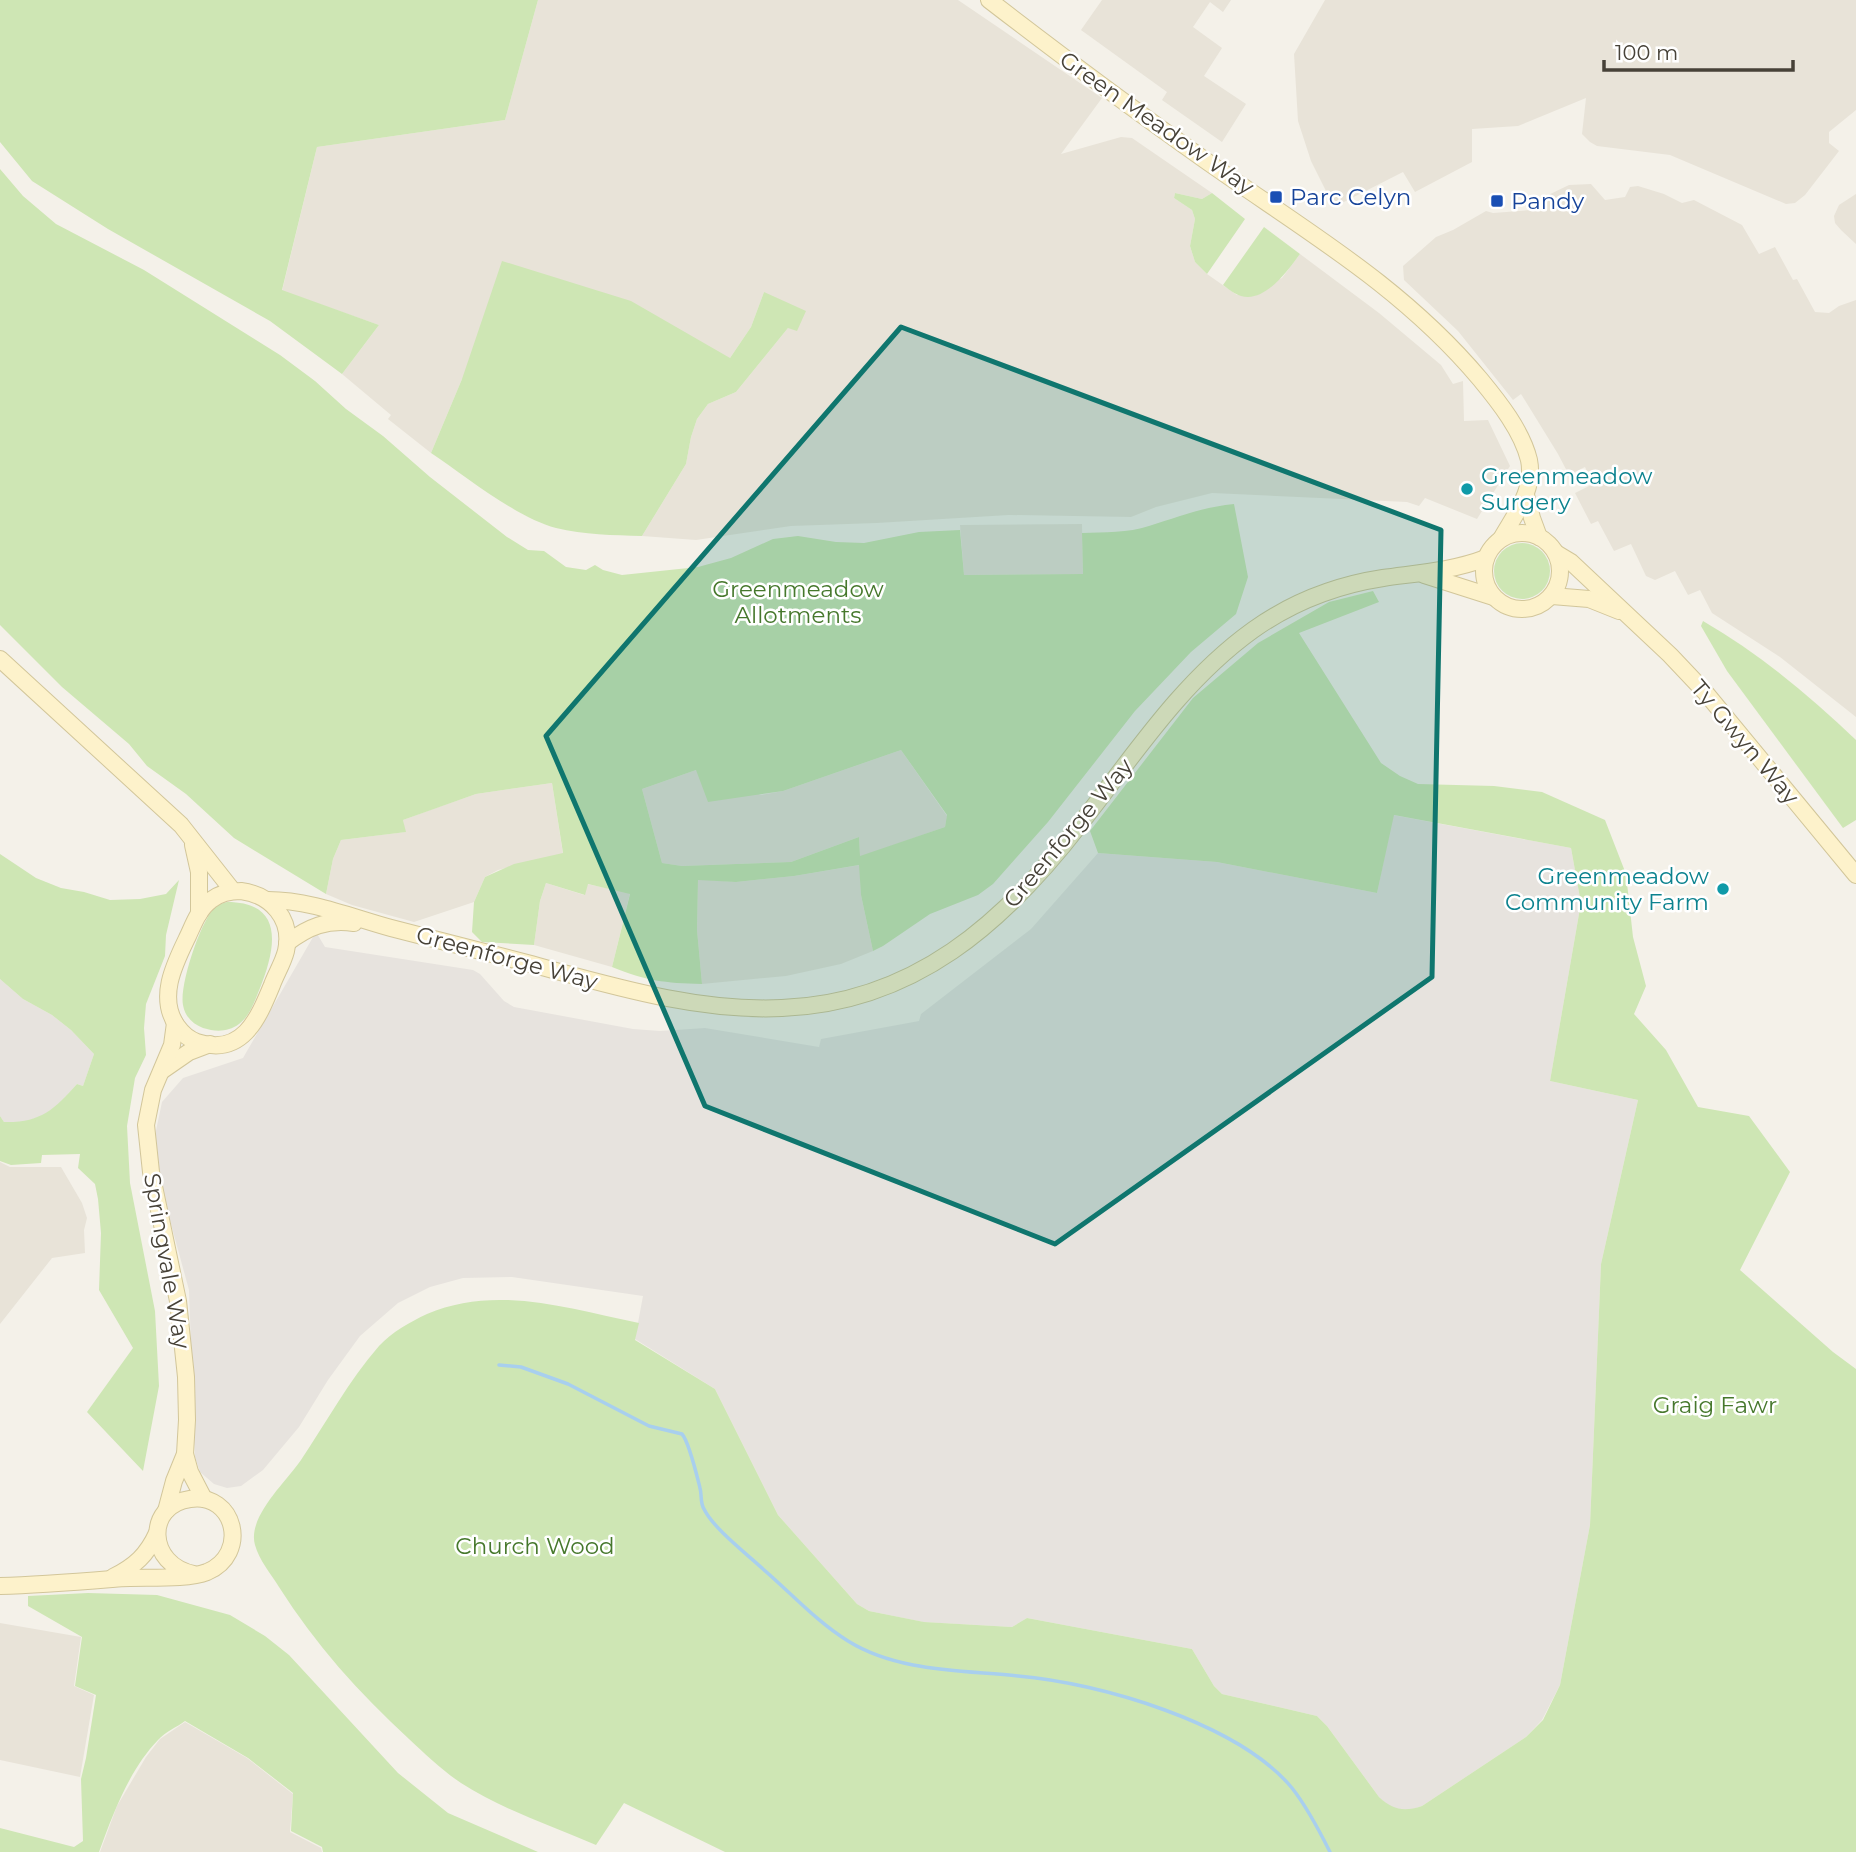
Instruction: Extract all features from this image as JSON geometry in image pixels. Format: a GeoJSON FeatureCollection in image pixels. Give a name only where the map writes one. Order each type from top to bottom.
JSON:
{"type":"FeatureCollection","features":[{"type":"Feature","properties":{"kind":"street","name":"Green Meadow Way"},"geometry":{"type":"LineString","coordinates":[[989,0],[1203,159],[1308,229],[1397,295],[1458,353],[1502,407],[1529,460],[1530,478],[1526,495],[1501,538]]}},
{"type":"Feature","properties":{"kind":"street","name":"Green Meadow Way"},"geometry":{"type":"LineString","coordinates":[[1526,495],[1539,537]]}},
{"type":"Feature","properties":{"kind":"street"},"geometry":{"type":"LineString","coordinates":[[1527,533],[1539,537],[1556,552],[1560,579],[1552,596],[1544,603],[1523,610],[1502,604],[1493,597],[1484,579],[1486,558],[1501,538],[1527,533]]}},
{"type":"Feature","properties":{"kind":"street","name":"Ty Gwyn Way"},"geometry":{"type":"LineString","coordinates":[[1556,552],[1571,562],[1670,654],[1705,692],[1856,875]]}},
{"type":"Feature","properties":{"kind":"street","name":"Greenforge Way"},"geometry":{"type":"LineString","coordinates":[[233,891],[335,911],[592,980],[704,1004],[742,1008],[790,1008],[844,1001],[874,992],[926,969],[965,943],[1003,912],[1037,877],[1081,824],[1149,733],[1207,668],[1255,629],[1319,594],[1382,578],[1422,575],[1486,558]]}},
{"type":"Feature","properties":{"kind":"street","name":"Greenforge Way"},"geometry":{"type":"LineString","coordinates":[[1422,575],[1493,597]]}},
{"type":"Feature","properties":{"kind":"street"},"geometry":{"type":"LineString","coordinates":[[1552,596],[1589,599],[1628,615]]}},
{"type":"Feature","properties":{"kind":"street"},"geometry":{"type":"LineString","coordinates":[[0,659],[68,724],[170,814],[233,891],[210,901],[199,914],[177,957],[168,987],[167,1003],[175,1023],[184,1035],[196,1042],[230,1043],[250,1029],[265,1000],[287,943],[283,922],[268,900]]}},
{"type":"Feature","properties":{"kind":"street"},"geometry":{"type":"LineString","coordinates":[[191,839],[199,872],[199,914]]}},
{"type":"Feature","properties":{"kind":"street","name":"Greenforge Way"},"geometry":{"type":"LineString","coordinates":[[287,943],[306,929],[330,922],[391,928]]}},
{"type":"Feature","properties":{"kind":"street","name":"Springvale Way"},"geometry":{"type":"LineString","coordinates":[[166,1511],[185,1454],[187,1420],[181,1320],[151,1172],[146,1125],[153,1090],[172,1045],[175,1023]]}},
{"type":"Feature","properties":{"kind":"street"},"geometry":{"type":"LineString","coordinates":[[162,1072],[189,1052],[210,1044]]}},
{"type":"Feature","properties":{"kind":"street","name":"Springvale Way"},"geometry":{"type":"LineString","coordinates":[[185,1454],[190,1472],[204,1499]]}},
{"type":"Feature","properties":{"kind":"street"},"geometry":{"type":"LineString","coordinates":[[0,1586],[168,1577],[208,1572],[219,1566],[233,1543],[228,1516],[220,1507],[204,1499],[183,1500],[166,1511],[149,1550],[130,1569],[111,1578]]}},
{"type":"Feature","properties":{"kind":"street"},"geometry":{"type":"LineString","coordinates":[[157,1533],[158,1545],[171,1565],[182,1572],[194,1574]]}},
{"type":"Feature","properties":{"kind":"highlighted area"},"geometry":{"type":"Polygon","coordinates":[[[901,327],[1441,530],[1432,977],[1055,1244],[705,1106],[546,736],[901,327]]]}},
{"type":"Feature","properties":{"kind":"shaded area","name":"Parc Celyn"},"geometry":{"type":"Polygon","coordinates":[[[538,0],[958,0],[1102,98],[1061,154],[1121,137],[1132,138],[1212,193],[1202,199],[1175,193],[1174,198],[1192,210],[1195,219],[1190,246],[1195,262],[1237,295],[1282,278],[1300,254],[1379,313],[1441,365],[1453,384],[1463,381],[1464,421],[1488,420],[1510,466],[1477,519],[1425,498],[1419,506],[1407,502],[1212,493],[1156,507],[1131,517],[1009,515],[791,526],[696,540],[642,536],[686,464],[697,419],[708,404],[736,392],[788,328],[764,292],[751,327],[730,358],[462,379],[431,453],[388,419],[391,415],[342,374],[379,325],[282,291],[317,147],[505,120],[538,0]]]}},
{"type":"Feature","properties":{"kind":"shaded area"},"geometry":{"type":"Polygon","coordinates":[[[1102,0],[1231,0],[1223,12],[1210,2],[1193,27],[1222,48],[1204,76],[1246,104],[1222,142],[1162,100],[1167,92],[1081,30],[1102,0]]]}},
{"type":"Feature","properties":{"kind":"shaded area"},"geometry":{"type":"Polygon","coordinates":[[[1325,0],[1856,0],[1856,110],[1829,132],[1829,143],[1839,151],[1805,195],[1795,203],[1786,204],[1670,155],[1597,146],[1582,134],[1586,98],[1518,126],[1472,129],[1472,162],[1415,192],[1403,172],[1334,207],[1311,161],[1298,121],[1294,54],[1325,0]]]}},
{"type":"Feature","properties":{"kind":"shaded area"},"geometry":{"type":"Polygon","coordinates":[[[1591,184],[1605,200],[1625,197],[1630,187],[1638,186],[1682,203],[1694,200],[1742,225],[1759,254],[1775,247],[1815,312],[1829,313],[1856,300],[1856,717],[1780,657],[1712,613],[1700,590],[1688,595],[1675,571],[1655,580],[1646,576],[1631,544],[1614,551],[1598,521],[1591,524],[1575,493],[1593,484],[1585,467],[1569,475],[1521,394],[1513,400],[1458,331],[1404,280],[1403,266],[1436,237],[1486,211],[1493,213],[1545,209],[1542,198],[1569,185],[1591,184]]]}},
{"type":"Feature","properties":{"kind":"shaded area"},"geometry":{"type":"Polygon","coordinates":[[[1856,194],[1856,244],[1835,223],[1834,216],[1839,205],[1856,194]]]}},
{"type":"Feature","properties":{"kind":"shaded area"},"geometry":{"type":"Polygon","coordinates":[[[1082,524],[1083,574],[964,575],[960,525],[1082,524]]]}},
{"type":"Feature","properties":{"kind":"shaded area"},"geometry":{"type":"Polygon","coordinates":[[[901,750],[947,816],[945,827],[860,857],[859,837],[791,862],[682,866],[662,863],[642,789],[696,770],[761,795],[783,791],[901,750]]]}},
{"type":"Feature","properties":{"kind":"shaded area"},"geometry":{"type":"Polygon","coordinates":[[[552,783],[563,854],[498,870],[485,877],[474,902],[414,922],[352,905],[326,894],[333,859],[341,840],[405,832],[403,820],[476,794],[552,783]]]}},
{"type":"Feature","properties":{"kind":"shaded area"},"geometry":{"type":"Polygon","coordinates":[[[1393,815],[1571,848],[1580,898],[1579,914],[1550,1081],[1638,1100],[1601,1264],[1590,1525],[1560,1685],[1542,1720],[1526,1737],[1422,1806],[1411,1810],[1398,1810],[1387,1805],[1317,1716],[1222,1694],[1214,1686],[1192,1649],[1027,1618],[1012,1627],[923,1622],[869,1611],[857,1604],[778,1515],[715,1389],[635,1339],[643,1296],[512,1277],[463,1278],[430,1287],[398,1303],[360,1336],[299,1427],[263,1470],[241,1486],[227,1488],[214,1484],[200,1472],[195,1457],[189,1290],[162,1191],[154,1140],[162,1102],[183,1078],[243,1058],[316,932],[325,947],[473,970],[480,974],[504,1001],[514,1007],[633,1029],[660,1031],[705,1028],[819,1047],[821,1039],[919,1021],[921,1014],[1031,929],[1098,853],[1217,862],[1377,893],[1393,815]]]}},
{"type":"Feature","properties":{"kind":"shaded area"},"geometry":{"type":"Polygon","coordinates":[[[860,865],[861,895],[873,951],[841,964],[786,976],[702,984],[697,930],[698,879],[736,882],[860,865]]]}},
{"type":"Feature","properties":{"kind":"shaded area"},"geometry":{"type":"Polygon","coordinates":[[[546,883],[584,895],[587,884],[630,893],[612,967],[534,945],[540,901],[546,883]]]}},
{"type":"Feature","properties":{"kind":"shaded area"},"geometry":{"type":"Polygon","coordinates":[[[0,979],[23,999],[52,1015],[71,1030],[94,1054],[83,1086],[77,1084],[58,1105],[42,1116],[21,1123],[4,1122],[0,1116],[0,979]]]}},
{"type":"Feature","properties":{"kind":"shaded area"},"geometry":{"type":"Polygon","coordinates":[[[0,1162],[10,1167],[61,1167],[82,1203],[87,1218],[84,1230],[85,1253],[52,1258],[0,1324],[0,1162]]]}},
{"type":"Feature","properties":{"kind":"shaded area"},"geometry":{"type":"Polygon","coordinates":[[[0,1623],[81,1637],[74,1686],[94,1695],[80,1777],[0,1760],[0,1623]]]}},
{"type":"Feature","properties":{"kind":"shaded area"},"geometry":{"type":"Polygon","coordinates":[[[185,1722],[247,1758],[293,1794],[290,1832],[321,1848],[322,1852],[100,1852],[117,1806],[146,1757],[160,1739],[185,1722]]]}},
{"type":"Feature","properties":{"kind":"green space"},"geometry":{"type":"Polygon","coordinates":[[[0,0],[538,0],[505,120],[317,147],[282,290],[379,325],[342,374],[270,321],[108,229],[32,181],[0,142],[0,0]]]}},
{"type":"Feature","properties":{"kind":"green space","name":"Greenmeadow Allotments"},"geometry":{"type":"Polygon","coordinates":[[[0,169],[23,196],[56,224],[144,270],[280,355],[507,537],[528,550],[544,551],[566,567],[586,570],[595,565],[622,575],[698,567],[731,558],[773,539],[798,536],[864,543],[919,532],[960,530],[964,575],[1083,574],[1082,533],[1133,530],[1201,510],[1234,504],[1248,577],[1236,614],[1191,652],[1135,711],[1048,822],[993,884],[978,895],[930,914],[873,951],[861,895],[859,865],[736,882],[698,880],[697,930],[702,984],[656,980],[612,967],[630,894],[588,884],[585,895],[546,883],[540,901],[534,945],[482,942],[472,932],[474,902],[485,877],[514,864],[563,853],[552,783],[476,794],[403,820],[406,832],[341,840],[333,859],[326,894],[234,838],[186,794],[147,766],[129,744],[62,687],[0,625],[0,169]],[[901,750],[783,791],[708,802],[696,770],[642,789],[662,863],[682,866],[791,862],[859,837],[860,856],[945,827],[947,815],[901,750]]]}},
{"type":"Feature","properties":{"kind":"green space"},"geometry":{"type":"Polygon","coordinates":[[[1175,193],[1202,199],[1212,193],[1245,219],[1207,274],[1195,262],[1190,246],[1195,219],[1192,210],[1174,198],[1175,193]]]}},
{"type":"Feature","properties":{"kind":"green space"},"geometry":{"type":"Polygon","coordinates":[[[1264,227],[1300,254],[1271,287],[1256,296],[1241,296],[1223,285],[1264,227]]]}},
{"type":"Feature","properties":{"kind":"green space"},"geometry":{"type":"Polygon","coordinates":[[[502,261],[631,301],[730,358],[751,327],[764,292],[806,311],[797,331],[788,328],[736,392],[708,404],[697,419],[686,464],[642,536],[577,532],[540,523],[508,506],[431,453],[462,379],[502,261]]]}},
{"type":"Feature","properties":{"kind":"green space"},"geometry":{"type":"Polygon","coordinates":[[[1517,543],[1527,543],[1542,551],[1548,560],[1548,582],[1542,591],[1527,599],[1517,599],[1499,587],[1494,576],[1494,566],[1506,548],[1517,543]]]}},
{"type":"Feature","properties":{"kind":"green space"},"geometry":{"type":"Polygon","coordinates":[[[1373,591],[1379,602],[1299,633],[1381,763],[1418,784],[1494,786],[1542,792],[1605,820],[1626,874],[1633,937],[1646,986],[1634,1014],[1666,1050],[1698,1107],[1749,1116],[1790,1172],[1740,1270],[1856,1369],[1856,1852],[725,1852],[624,1803],[596,1845],[493,1801],[448,1773],[373,1704],[323,1648],[262,1561],[255,1545],[254,1534],[269,1500],[301,1460],[348,1387],[379,1346],[402,1328],[427,1314],[453,1305],[479,1301],[533,1302],[639,1323],[635,1340],[715,1389],[778,1515],[857,1604],[869,1611],[924,1622],[1012,1627],[1027,1618],[1192,1649],[1214,1686],[1222,1694],[1317,1716],[1379,1797],[1399,1809],[1422,1806],[1526,1737],[1543,1720],[1560,1685],[1590,1525],[1601,1264],[1638,1100],[1550,1081],[1579,914],[1580,898],[1571,848],[1394,815],[1377,893],[1217,862],[1098,853],[1090,831],[1193,698],[1258,643],[1329,602],[1373,591]]]}},
{"type":"Feature","properties":{"kind":"green space"},"geometry":{"type":"Polygon","coordinates":[[[1703,621],[1783,676],[1856,740],[1856,820],[1843,828],[1727,671],[1701,626],[1703,621]]]}},
{"type":"Feature","properties":{"kind":"green space"},"geometry":{"type":"Polygon","coordinates":[[[0,854],[36,878],[61,888],[110,900],[140,899],[166,894],[179,880],[166,935],[165,956],[146,1004],[146,1055],[135,1078],[127,1126],[130,1183],[155,1311],[159,1386],[143,1471],[87,1412],[133,1348],[99,1290],[101,1233],[95,1184],[78,1168],[80,1154],[42,1155],[41,1163],[11,1165],[0,1161],[0,1116],[4,1122],[17,1122],[37,1117],[53,1108],[77,1084],[83,1086],[94,1054],[71,1030],[52,1015],[23,999],[0,979],[0,854]]]}},
{"type":"Feature","properties":{"kind":"green space"},"geometry":{"type":"Polygon","coordinates":[[[227,902],[246,904],[259,910],[267,919],[272,943],[266,973],[246,1017],[231,1029],[213,1030],[203,1028],[190,1020],[183,1005],[184,983],[204,923],[217,905],[227,902]]]}},
{"type":"Feature","properties":{"kind":"green space"},"geometry":{"type":"Polygon","coordinates":[[[88,1593],[157,1595],[230,1615],[265,1636],[289,1655],[398,1773],[448,1813],[538,1852],[323,1852],[322,1847],[291,1831],[293,1793],[248,1758],[185,1721],[161,1737],[139,1765],[116,1808],[99,1852],[0,1852],[0,1828],[74,1847],[83,1841],[81,1779],[96,1695],[75,1686],[82,1637],[28,1606],[28,1596],[88,1593]]]}},
{"type":"Feature","properties":{"kind":"waterway"},"geometry":{"type":"LineString","coordinates":[[499,1365],[521,1367],[568,1384],[649,1426],[682,1434],[708,1516],[815,1616],[848,1641],[888,1659],[909,1664],[1051,1680],[1088,1687],[1166,1710],[1203,1726],[1238,1744],[1268,1765],[1292,1788],[1330,1852]]}},
{"type":"Feature","properties":{"kind":"place","name":"Parc Celyn"},"geometry":{"type":"Point","coordinates":[1276,197]}},
{"type":"Feature","properties":{"kind":"place","name":"Pandy"},"geometry":{"type":"Point","coordinates":[1497,201]}},
{"type":"Feature","properties":{"kind":"place","name":"Greenmeadow Surgery"},"geometry":{"type":"Point","coordinates":[1467,489]}},
{"type":"Feature","properties":{"kind":"place","name":"Greenmeadow Community Farm"},"geometry":{"type":"Point","coordinates":[1723,889]}},
{"type":"Feature","properties":{"kind":"park label","name":"Graig Fawr"},"geometry":{"type":"Point","coordinates":[1715,1405]}},
{"type":"Feature","properties":{"kind":"park label","name":"Church Wood"},"geometry":{"type":"Point","coordinates":[535,1546]}}]}
